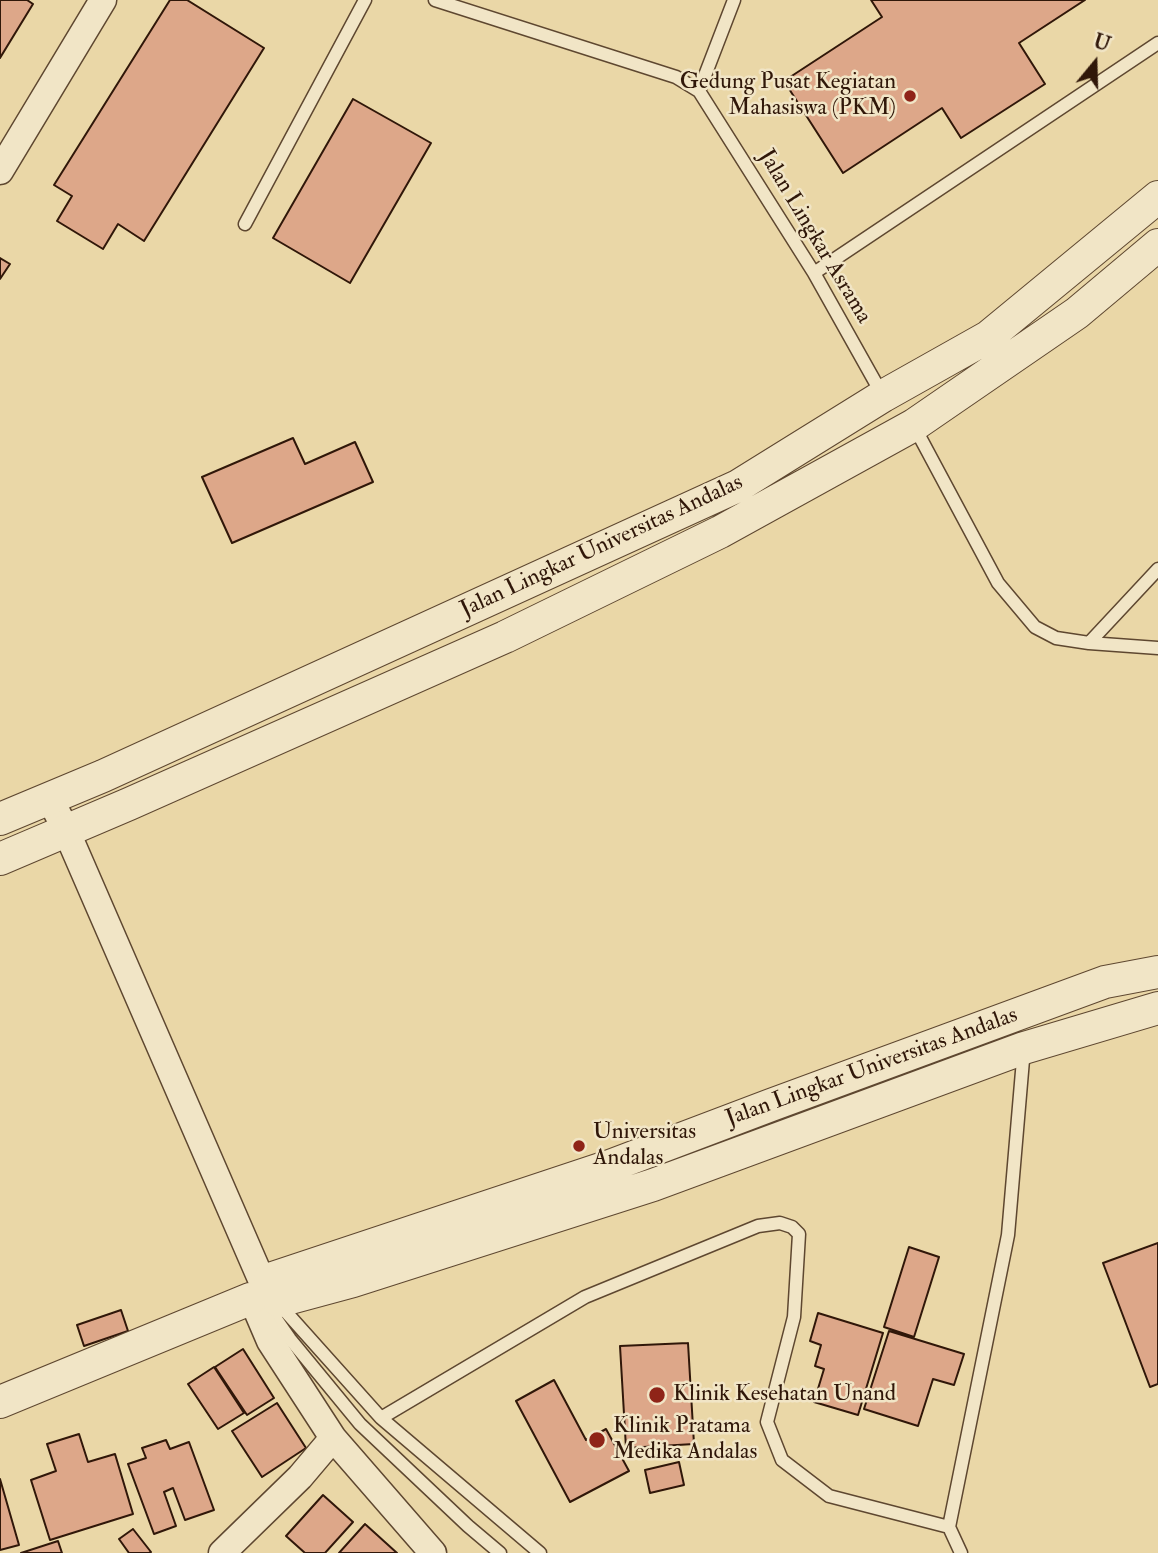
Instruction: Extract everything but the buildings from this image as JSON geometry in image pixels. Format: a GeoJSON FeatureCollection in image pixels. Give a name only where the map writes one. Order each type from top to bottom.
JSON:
{"type":"FeatureCollection","features":[{"type":"Feature","properties":{"kind":"street"},"geometry":{"type":"LineString","coordinates":[[0,171],[103,0]]}},
{"type":"Feature","properties":{"kind":"street","name":"Jalan Lingkar Universitas Andalas"},"geometry":{"type":"LineString","coordinates":[[0,819],[50,799],[738,486],[883,396],[988,337],[1158,198]]}},
{"type":"Feature","properties":{"kind":"street","name":"Jalan Lingkar Universitas Andalas"},"geometry":{"type":"LineString","coordinates":[[0,859],[505,637],[720,532],[914,425],[1077,313],[1158,245]]}},
{"type":"Feature","properties":{"kind":"street"},"geometry":{"type":"LineString","coordinates":[[487,601],[505,637]]}},
{"type":"Feature","properties":{"kind":"street"},"geometry":{"type":"LineString","coordinates":[[50,799],[66,830],[266,1296],[270,1341],[333,1438],[433,1553]]}},
{"type":"Feature","properties":{"kind":"street","name":"Jalan Lingkar Universitas Andalas"},"geometry":{"type":"LineString","coordinates":[[266,1296],[1105,982],[1158,972]]}},
{"type":"Feature","properties":{"kind":"street","name":"Jalan Lingkar Universitas Andalas"},"geometry":{"type":"LineString","coordinates":[[266,1296],[353,1281],[653,1185],[1024,1048],[1158,1007]]}},
{"type":"Feature","properties":{"kind":"street"},"geometry":{"type":"LineString","coordinates":[[847,1077],[862,1108]]}},
{"type":"Feature","properties":{"kind":"street"},"geometry":{"type":"LineString","coordinates":[[0,1402],[266,1296]]}},
{"type":"Feature","properties":{"kind":"street"},"geometry":{"type":"LineString","coordinates":[[222,1553],[300,1476],[333,1438]]}},
{"type":"Feature","properties":{"kind":"lane"},"geometry":{"type":"LineString","coordinates":[[245,224],[365,0]]}},
{"type":"Feature","properties":{"kind":"lane","name":"Jalan Lingkar Asrama"},"geometry":{"type":"LineString","coordinates":[[435,0],[676,77],[699,91],[814,273],[883,396]]}},
{"type":"Feature","properties":{"kind":"lane"},"geometry":{"type":"LineString","coordinates":[[699,91],[734,0]]}},
{"type":"Feature","properties":{"kind":"lane"},"geometry":{"type":"LineString","coordinates":[[814,273],[1158,43]]}},
{"type":"Feature","properties":{"kind":"lane"},"geometry":{"type":"LineString","coordinates":[[914,425],[998,583],[1035,627],[1056,638],[1158,648]]}},
{"type":"Feature","properties":{"kind":"lane"},"geometry":{"type":"LineString","coordinates":[[1089,643],[1158,569]]}},
{"type":"Feature","properties":{"kind":"lane"},"geometry":{"type":"LineString","coordinates":[[961,1553],[949,1527],[1008,1235],[1024,1048]]}},
{"type":"Feature","properties":{"kind":"lane"},"geometry":{"type":"LineString","coordinates":[[381,1418],[585,1297],[758,1226],[780,1223],[792,1227],[799,1234],[793,1317],[767,1422],[782,1460],[830,1496],[949,1527]]}},
{"type":"Feature","properties":{"kind":"lane"},"geometry":{"type":"LineString","coordinates":[[266,1296],[381,1418],[540,1553]]}},
{"type":"Feature","properties":{"kind":"lane"},"geometry":{"type":"LineString","coordinates":[[266,1296],[290,1339],[360,1424],[500,1553]]}},
{"type":"Feature","properties":{"kind":"place","name":"Gedung Pusat Kegiatan Mahasiswa (PKM)"},"geometry":{"type":"Point","coordinates":[910,96]}},
{"type":"Feature","properties":{"kind":"place","name":"Universitas Andalas"},"geometry":{"type":"Point","coordinates":[579,1146]}},
{"type":"Feature","properties":{"kind":"place","name":"Klinik Kesehatan Unand"},"geometry":{"type":"Point","coordinates":[657,1395]}},
{"type":"Feature","properties":{"kind":"place","name":"Klinik Pratama Medika Andalas"},"geometry":{"type":"Point","coordinates":[597,1440]}}]}
